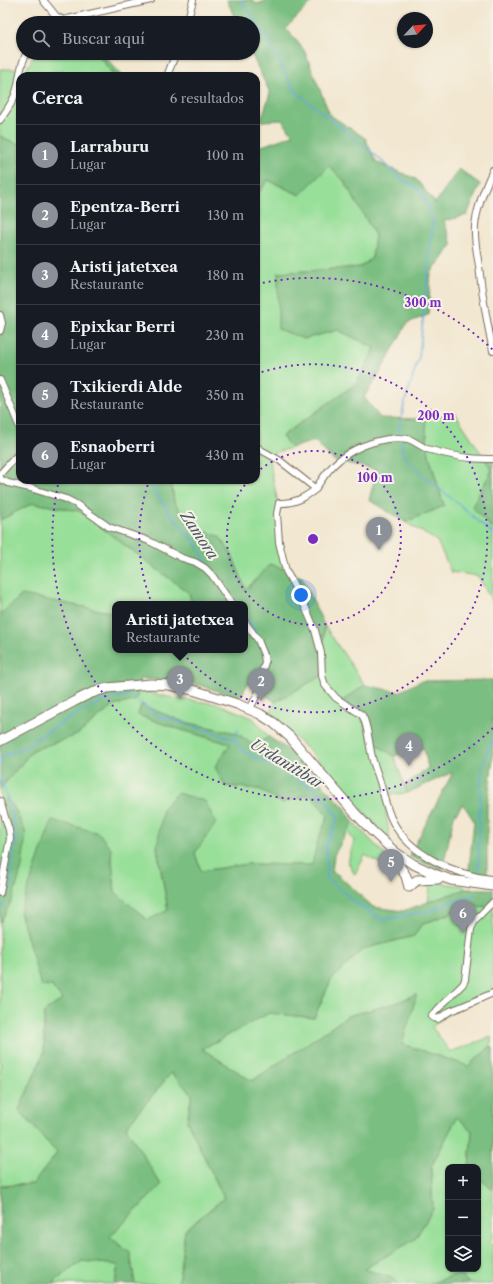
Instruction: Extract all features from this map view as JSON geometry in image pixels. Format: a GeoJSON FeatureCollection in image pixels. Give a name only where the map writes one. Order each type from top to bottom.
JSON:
{"type":"FeatureCollection","features":[{"type":"Feature","properties":{"kind":"main road"},"geometry":{"type":"LineString","coordinates":[[0,740],[89,694],[107,688],[151,684],[169,685],[216,697],[250,709],[274,723],[290,737],[392,855],[406,876],[409,887],[417,880],[438,877]]}},
{"type":"Feature","properties":{"kind":"main road"},"geometry":{"type":"LineString","coordinates":[[372,831],[395,852],[438,877]]}},
{"type":"Feature","properties":{"kind":"main road"},"geometry":{"type":"LineString","coordinates":[[392,855],[414,873],[451,880],[461,877],[493,886]]}},
{"type":"Feature","properties":{"kind":"main road"},"geometry":{"type":"LineString","coordinates":[[411,862],[414,873]]}},
{"type":"Feature","properties":{"kind":"street"},"geometry":{"type":"LineString","coordinates":[[43,0],[56,16]]}},
{"type":"Feature","properties":{"kind":"street"},"geometry":{"type":"LineString","coordinates":[[85,16],[151,0]]}},
{"type":"Feature","properties":{"kind":"street"},"geometry":{"type":"LineString","coordinates":[[189,16],[193,0]]}},
{"type":"Feature","properties":{"kind":"street"},"geometry":{"type":"LineString","coordinates":[[21,72],[24,60]]}},
{"type":"Feature","properties":{"kind":"street"},"geometry":{"type":"LineString","coordinates":[[169,72],[173,60]]}},
{"type":"Feature","properties":{"kind":"street"},"geometry":{"type":"LineString","coordinates":[[0,120],[10,106],[16,91]]}},
{"type":"Feature","properties":{"kind":"street"},"geometry":{"type":"LineString","coordinates":[[493,170],[486,185],[475,226],[475,242],[484,308],[493,351]]}},
{"type":"Feature","properties":{"kind":"street"},"geometry":{"type":"LineString","coordinates":[[0,315],[2,324],[0,331]]}},
{"type":"Feature","properties":{"kind":"street"},"geometry":{"type":"LineString","coordinates":[[0,380],[16,418]]}},
{"type":"Feature","properties":{"kind":"street"},"geometry":{"type":"LineString","coordinates":[[318,485],[327,471],[344,456],[372,443],[389,438],[408,440],[426,448],[449,455],[493,459]]}},
{"type":"Feature","properties":{"kind":"street"},"geometry":{"type":"LineString","coordinates":[[260,449],[279,460],[316,489],[297,502],[279,503],[277,514],[284,563],[286,570],[304,604],[314,630],[320,653],[322,676],[325,685],[336,698],[362,715],[364,719],[373,762],[385,802],[394,823],[404,838],[412,846],[461,877],[483,878],[491,879],[493,881]]}},
{"type":"Feature","properties":{"kind":"street"},"geometry":{"type":"LineString","coordinates":[[16,457],[0,476],[0,479],[8,483],[66,499],[76,504],[109,527],[149,541],[182,558],[195,562],[205,568],[212,575],[230,601]]}},
{"type":"Feature","properties":{"kind":"street"},"geometry":{"type":"LineString","coordinates":[[248,626],[258,640],[265,662],[259,690],[250,709]]}},
{"type":"Feature","properties":{"kind":"street"},"geometry":{"type":"LineString","coordinates":[[0,801],[10,838],[0,893]]}},
{"type":"Feature","properties":{"kind":"street"},"geometry":{"type":"LineString","coordinates":[[493,902],[475,920],[471,929],[465,980],[463,984],[432,1017],[438,1019],[450,1011],[493,993]]}},
{"type":"Feature","properties":{"kind":"green space"},"geometry":{"type":"Polygon","coordinates":[[[227,0],[252,0],[257,4],[268,0],[314,0],[286,28],[304,50],[330,115],[365,138],[376,162],[416,179],[435,203],[459,169],[480,184],[467,215],[444,221],[452,245],[431,273],[428,315],[407,323],[381,371],[364,397],[380,418],[425,419],[429,455],[444,506],[405,522],[369,500],[377,470],[333,460],[315,441],[291,448],[282,436],[357,383],[375,348],[338,330],[304,339],[278,329],[278,273],[361,267],[372,258],[375,235],[344,181],[329,166],[300,195],[268,180],[260,191],[260,147],[293,135],[282,120],[261,121],[270,93],[254,60],[260,60],[260,16],[234,16],[227,0]]]}},
{"type":"Feature","properties":{"kind":"green space"},"geometry":{"type":"Polygon","coordinates":[[[31,60],[102,60],[111,72],[58,71],[25,72],[31,60]]]}},
{"type":"Feature","properties":{"kind":"green space"},"geometry":{"type":"Polygon","coordinates":[[[102,60],[108,60],[119,72],[111,72],[102,60]]]}},
{"type":"Feature","properties":{"kind":"green space"},"geometry":{"type":"Polygon","coordinates":[[[0,69],[17,69],[25,72],[16,72],[16,143],[0,136],[0,69]]]}},
{"type":"Feature","properties":{"kind":"green space"},"geometry":{"type":"Polygon","coordinates":[[[0,136],[16,143],[16,484],[172,484],[174,502],[193,528],[219,536],[232,555],[246,590],[270,564],[302,577],[324,625],[323,675],[275,702],[248,683],[240,698],[186,681],[140,679],[136,700],[113,706],[77,735],[33,750],[0,789],[0,615],[22,595],[112,612],[112,653],[248,653],[248,601],[191,601],[189,593],[79,511],[33,503],[0,520],[0,136]]]}},
{"type":"Feature","properties":{"kind":"green space"},"geometry":{"type":"Polygon","coordinates":[[[329,166],[344,181],[375,235],[372,258],[361,267],[278,273],[304,339],[338,330],[375,348],[357,383],[282,436],[291,448],[268,455],[278,503],[284,570],[270,564],[246,590],[232,555],[219,536],[193,528],[174,502],[172,484],[260,484],[260,191],[268,180],[300,195],[329,166]]]}},
{"type":"Feature","properties":{"kind":"green space"},"geometry":{"type":"Polygon","coordinates":[[[455,413],[492,470],[472,507],[493,529],[493,603],[478,576],[451,572],[437,541],[405,522],[444,506],[429,455],[425,419],[455,413]]]}},
{"type":"Feature","properties":{"kind":"green space"},"geometry":{"type":"Polygon","coordinates":[[[493,456],[493,529],[472,507],[492,470],[485,459],[493,456]]]}},
{"type":"Feature","properties":{"kind":"green space"},"geometry":{"type":"Polygon","coordinates":[[[33,503],[79,511],[189,593],[191,601],[112,601],[112,612],[22,595],[0,615],[0,520],[33,503]]]}},
{"type":"Feature","properties":{"kind":"green space"},"geometry":{"type":"Polygon","coordinates":[[[324,625],[365,685],[341,702],[362,717],[370,740],[394,756],[407,793],[384,795],[390,843],[309,750],[269,716],[275,702],[323,675],[324,625]]]}},
{"type":"Feature","properties":{"kind":"green space"},"geometry":{"type":"Polygon","coordinates":[[[493,680],[493,758],[487,806],[487,881],[468,878],[474,821],[463,804],[454,816],[442,871],[409,856],[453,772],[407,793],[405,785],[428,768],[424,748],[394,756],[370,740],[362,717],[341,702],[365,685],[399,692],[421,681],[493,680]]]}},
{"type":"Feature","properties":{"kind":"green space"},"geometry":{"type":"Polygon","coordinates":[[[138,690],[173,698],[218,704],[253,718],[269,737],[254,745],[236,733],[184,722],[141,705],[138,715],[175,728],[230,744],[225,786],[259,789],[282,803],[310,794],[328,816],[317,843],[313,865],[248,864],[201,871],[195,853],[157,847],[168,911],[148,921],[115,892],[111,850],[52,986],[62,1000],[44,1012],[44,1053],[19,1110],[57,1153],[33,1184],[0,1186],[0,923],[13,898],[11,830],[6,876],[0,900],[0,789],[33,750],[77,735],[113,706],[136,700],[138,690]]]}},
{"type":"Feature","properties":{"kind":"green space"},"geometry":{"type":"Polygon","coordinates":[[[141,705],[184,722],[236,733],[254,745],[269,737],[290,751],[345,808],[353,822],[334,855],[332,872],[337,874],[373,907],[403,911],[465,889],[493,889],[493,907],[468,906],[421,925],[414,936],[363,949],[331,980],[314,1018],[269,1013],[202,1049],[252,1081],[348,1016],[396,1003],[417,994],[402,1044],[468,1066],[491,1046],[493,1048],[493,1190],[481,1180],[481,1164],[469,1164],[472,1131],[457,1117],[431,1167],[433,1209],[415,1239],[364,1269],[392,1278],[398,1284],[178,1284],[185,1230],[224,1198],[187,1121],[192,1094],[171,1073],[126,1127],[161,1185],[110,1237],[130,1253],[135,1284],[115,1284],[118,1265],[82,1261],[55,1281],[54,1284],[0,1284],[0,1186],[33,1184],[57,1153],[19,1110],[44,1053],[44,1012],[62,1000],[52,986],[41,986],[20,912],[52,820],[99,833],[111,849],[115,892],[148,920],[168,910],[157,847],[163,808],[177,793],[205,801],[216,823],[195,853],[201,871],[248,864],[312,865],[317,843],[328,816],[310,794],[282,803],[259,789],[225,786],[215,767],[230,744],[175,728],[138,715],[141,705]]]}},
{"type":"Feature","properties":{"kind":"green space"},"geometry":{"type":"Polygon","coordinates":[[[7,799],[14,807],[26,833],[22,867],[13,898],[0,923],[0,900],[6,874],[11,830],[4,800],[7,799]]]}},
{"type":"Feature","properties":{"kind":"green space"},"geometry":{"type":"Polygon","coordinates":[[[353,822],[399,869],[404,877],[365,855],[355,875],[348,862],[354,841],[347,831],[353,822]]]}},
{"type":"Feature","properties":{"kind":"green space"},"geometry":{"type":"Polygon","coordinates":[[[426,881],[464,886],[465,889],[428,903],[430,886],[413,888],[417,883],[426,881]]]}},
{"type":"Feature","properties":{"kind":"green space"},"geometry":{"type":"Polygon","coordinates":[[[468,906],[493,907],[493,991],[445,1016],[432,1027],[450,1052],[491,1037],[491,1046],[468,1066],[402,1044],[416,994],[396,1003],[348,1016],[252,1081],[202,1049],[269,1013],[314,1018],[331,980],[363,949],[414,936],[421,925],[468,906]]]}},
{"type":"Feature","properties":{"kind":"green space"},"geometry":{"type":"Polygon","coordinates":[[[171,1073],[192,1094],[187,1121],[224,1198],[185,1230],[178,1284],[135,1284],[130,1253],[110,1237],[161,1185],[126,1127],[171,1073]]]}},
{"type":"Feature","properties":{"kind":"green space"},"geometry":{"type":"Polygon","coordinates":[[[457,1117],[472,1131],[469,1164],[445,1164],[445,1272],[481,1272],[481,1180],[493,1190],[493,1238],[490,1241],[493,1244],[493,1284],[469,1284],[460,1273],[429,1284],[398,1284],[392,1278],[364,1269],[415,1239],[433,1209],[431,1167],[457,1117]]]}},
{"type":"Feature","properties":{"kind":"green space"},"geometry":{"type":"Polygon","coordinates":[[[82,1261],[118,1265],[115,1284],[54,1284],[55,1281],[82,1261]]]}},
{"type":"Feature","properties":{"kind":"green space"},"geometry":{"type":"Polygon","coordinates":[[[460,1273],[469,1284],[429,1284],[460,1273]]]}},
{"type":"Feature","properties":{"kind":"waterway"},"geometry":{"type":"LineString","coordinates":[[241,0],[251,16]]}},
{"type":"Feature","properties":{"kind":"waterway"},"geometry":{"type":"LineString","coordinates":[[260,29],[273,49],[296,92],[373,153],[399,177],[418,189],[426,201],[433,220],[419,357],[404,405],[399,429],[401,437]]}},
{"type":"Feature","properties":{"kind":"waterway"},"geometry":{"type":"LineString","coordinates":[[401,441],[403,455],[421,474],[493,534]]}},
{"type":"Feature","properties":{"kind":"waterway","name":"Zamora"},"geometry":{"type":"LineString","coordinates":[[148,484],[151,486],[170,514],[195,542],[210,569]]}},
{"type":"Feature","properties":{"kind":"waterway","name":"Zamora"},"geometry":{"type":"LineString","coordinates":[[248,619],[257,634]]}},
{"type":"Feature","properties":{"kind":"waterway","name":"Zamora"},"geometry":{"type":"LineString","coordinates":[[265,687],[267,663]]}},
{"type":"Feature","properties":{"kind":"waterway","name":"Urdanitibar"},"geometry":{"type":"LineString","coordinates":[[0,757],[20,749],[78,713],[103,701],[130,695],[139,702]]}},
{"type":"Feature","properties":{"kind":"waterway","name":"Urdanitibar"},"geometry":{"type":"LineString","coordinates":[[141,703],[157,715],[234,739],[244,752],[279,768],[319,792],[338,817],[326,846],[327,878],[356,903],[383,920],[432,910],[475,894]]}},
{"type":"Feature","properties":{"kind":"waterway"},"geometry":{"type":"LineString","coordinates":[[234,739],[238,730]]}},
{"type":"Feature","properties":{"kind":"waterway","name":"Urdanitibar"},"geometry":{"type":"LineString","coordinates":[[479,869],[479,814],[482,767],[493,738]]}},
{"type":"Feature","properties":{"kind":"waterway"},"geometry":{"type":"LineString","coordinates":[[0,766],[1,756]]}},
{"type":"Feature","properties":{"kind":"waterway"},"geometry":{"type":"LineString","coordinates":[[0,777],[12,812],[16,839],[11,867],[11,885],[9,890]]}},
{"type":"Feature","properties":{"kind":"waterway"},"geometry":{"type":"LineString","coordinates":[[0,910],[4,902]]}},
{"type":"Feature","properties":{"kind":"place","name":"Larraburu"},"geometry":{"type":"Point","coordinates":[379,550]}},
{"type":"Feature","properties":{"kind":"place","name":"Aristi jatetxea"},"geometry":{"type":"Point","coordinates":[180,699]}},
{"type":"Feature","properties":{"kind":"place","name":"Epentza-Berri"},"geometry":{"type":"Point","coordinates":[261,701]}},
{"type":"Feature","properties":{"kind":"place","name":"Epixkar Berri"},"geometry":{"type":"Point","coordinates":[409,766]}},
{"type":"Feature","properties":{"kind":"place","name":"Txikierdi Alde"},"geometry":{"type":"Point","coordinates":[391,882]}},
{"type":"Feature","properties":{"kind":"place","name":"Esnaoberri"},"geometry":{"type":"Point","coordinates":[463,933]}}]}
